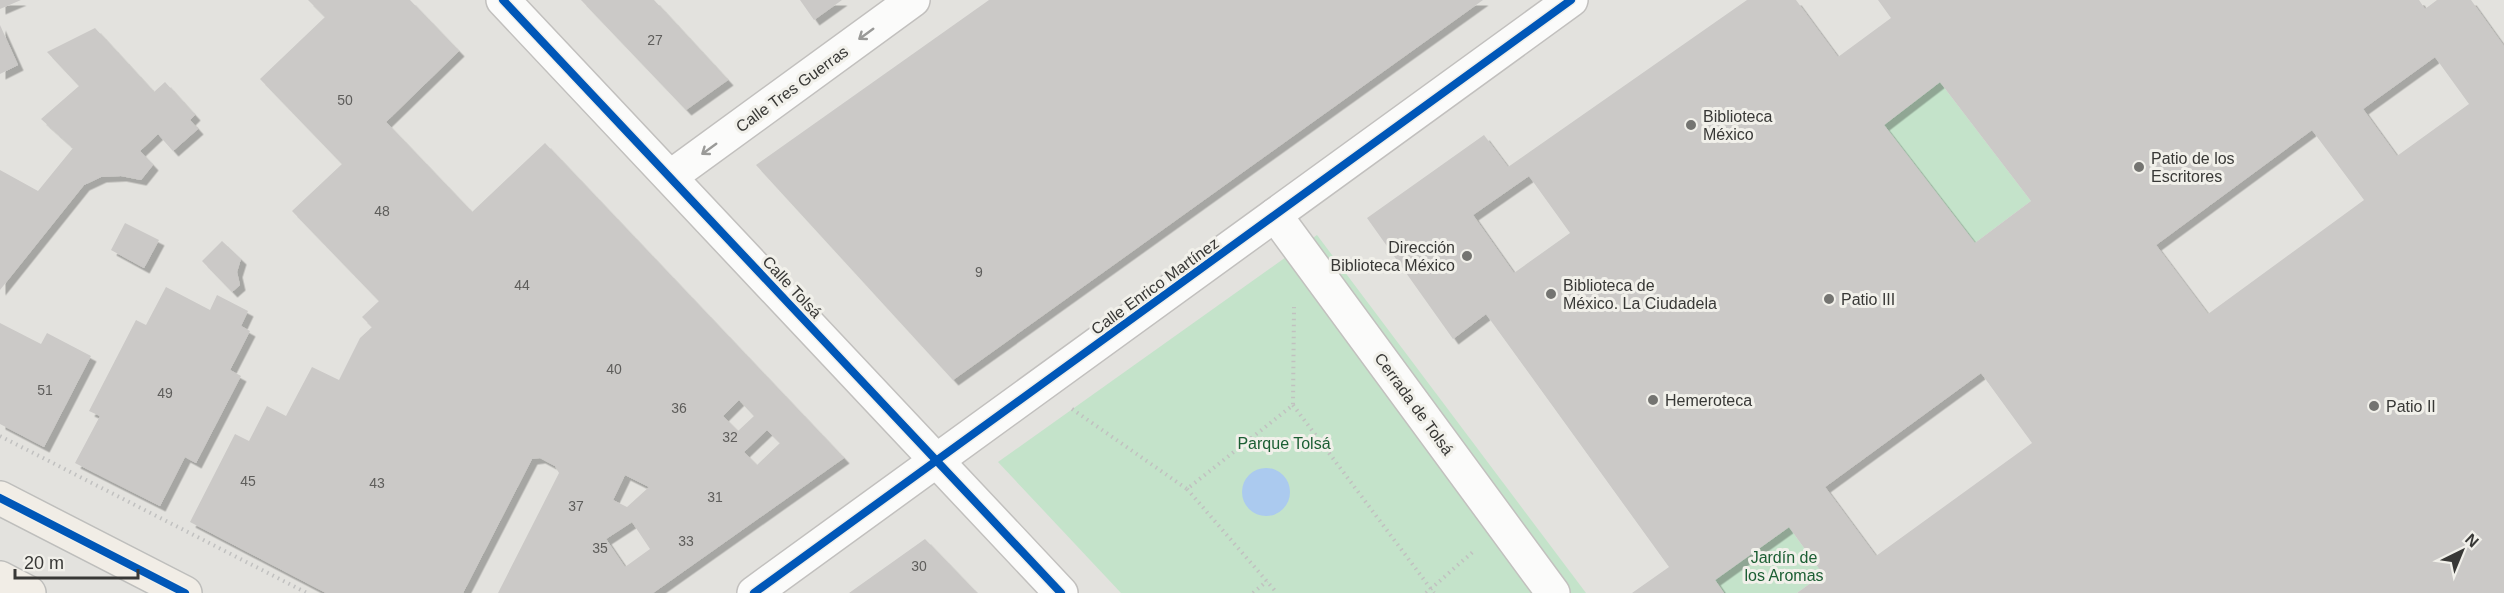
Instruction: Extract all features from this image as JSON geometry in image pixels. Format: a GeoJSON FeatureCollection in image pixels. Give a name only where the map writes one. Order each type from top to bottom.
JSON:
{"type":"FeatureCollection","features":[{"type":"Feature","properties":{"kind":"main road"},"geometry":{"type":"LineString","coordinates":[[0,498],[185,593]]}},
{"type":"Feature","properties":{"kind":"main road"},"geometry":{"type":"LineString","coordinates":[[0,578],[29,593]]}},
{"type":"Feature","properties":{"kind":"street","name":"Calle Tolsá"},"geometry":{"type":"LineString","coordinates":[[503,0],[1061,593]]}},
{"type":"Feature","properties":{"kind":"street","name":"Calle Tres Guerras"},"geometry":{"type":"LineString","coordinates":[[670,177],[914,0]]}},
{"type":"Feature","properties":{"kind":"street","name":"Calle Enrico Martínez"},"geometry":{"type":"LineString","coordinates":[[754,593],[1571,0]]}},
{"type":"Feature","properties":{"kind":"street","name":"Cerrada de Tolsá"},"geometry":{"type":"LineString","coordinates":[[1275,215],[1553,593]]}},
{"type":"Feature","properties":{"kind":"path"},"geometry":{"type":"LineString","coordinates":[[1294,299],[1293,405],[1430,592],[1503,525]]}},
{"type":"Feature","properties":{"kind":"path"},"geometry":{"type":"LineString","coordinates":[[1039,387],[1187,489],[1277,593]]}},
{"type":"Feature","properties":{"kind":"path"},"geometry":{"type":"LineString","coordinates":[[1187,489],[1293,405]]}},
{"type":"Feature","properties":{"kind":"path"},"geometry":{"type":"LineString","coordinates":[[0,436],[307,593]]}},
{"type":"Feature","properties":{"kind":"path"},"geometry":{"type":"LineString","coordinates":[[1253,593],[1267,581]]}},
{"type":"Feature","properties":{"kind":"green space"},"geometry":{"type":"Polygon","coordinates":[[[1940,82],[2031,201],[1975,243],[1884,125],[1940,82]]]}},
{"type":"Feature","properties":{"kind":"green space","name":"Parque Tolsá"},"geometry":{"type":"Polygon","coordinates":[[[1317,235],[1586,593],[1121,593],[998,462],[1317,235]]]}},
{"type":"Feature","properties":{"kind":"green space","name":"Jardín de los Aromas"},"geometry":{"type":"Polygon","coordinates":[[[1789,527],[1823,574],[1797,593],[1724,593],[1715,580],[1789,527]]]}},
{"type":"Feature","properties":{"kind":"water"},"geometry":{"type":"Polygon","coordinates":[[[1266,468],[1283,475],[1290,492],[1283,509],[1266,516],[1249,509],[1242,492],[1249,475],[1266,468]]]}},
{"type":"Feature","properties":{"kind":"building"},"geometry":{"type":"Polygon","coordinates":[[[0,0],[21,0],[0,9],[0,0]]]}},
{"type":"Feature","properties":{"kind":"building"},"geometry":{"type":"Polygon","coordinates":[[[308,0],[410,0],[459,51],[386,122],[472,212],[545,143],[844,458],[653,593],[498,593],[559,473],[555,466],[540,458],[532,459],[463,593],[326,593],[190,522],[235,434],[249,441],[267,406],[286,416],[312,367],[339,380],[360,338],[372,327],[362,317],[379,301],[292,211],[342,164],[260,79],[325,17],[308,0]],[[739,400],[723,416],[738,431],[754,416],[739,400]],[[767,430],[744,452],[757,465],[780,443],[767,430]],[[625,475],[613,500],[627,507],[649,487],[625,475]],[[632,522],[606,539],[625,567],[650,549],[632,522]]]}},
{"type":"Feature","properties":{"kind":"building"},"geometry":{"type":"Polygon","coordinates":[[[581,0],[654,0],[728,80],[686,110],[581,0]]]}},
{"type":"Feature","properties":{"kind":"building"},"geometry":{"type":"Polygon","coordinates":[[[800,0],[842,0],[814,20],[800,0]]]}},
{"type":"Feature","properties":{"kind":"building"},"geometry":{"type":"Polygon","coordinates":[[[989,0],[1483,0],[953,380],[756,165],[989,0]]]}},
{"type":"Feature","properties":{"kind":"building","name":"Biblioteca de México. La Ciudadela"},"geometry":{"type":"Polygon","coordinates":[[[1747,0],[1796,0],[1838,57],[1891,18],[1878,0],[2419,0],[2425,9],[2437,0],[2471,0],[2504,46],[2504,593],[1797,593],[1823,574],[1789,527],[1715,580],[1724,593],[1632,593],[1669,567],[1486,314],[1453,339],[1367,218],[1484,135],[1508,167],[1747,0]],[[2435,57],[2363,109],[2397,156],[2469,104],[2435,57]],[[1940,82],[1884,125],[1975,243],[2031,201],[1940,82]],[[2312,130],[2156,245],[2208,314],[2364,200],[2312,130]],[[1529,176],[1473,215],[1514,273],[1570,233],[1529,176]],[[1981,373],[1825,487],[1876,556],[2032,443],[1981,373]]]}},
{"type":"Feature","properties":{"kind":"building"},"geometry":{"type":"Polygon","coordinates":[[[0,25],[18,65],[0,74],[0,25]]]}},
{"type":"Feature","properties":{"kind":"building"},"geometry":{"type":"Polygon","coordinates":[[[95,28],[154,92],[165,82],[195,115],[190,120],[198,129],[173,151],[158,134],[140,151],[153,165],[141,180],[121,176],[101,177],[84,185],[0,290],[0,170],[38,191],[73,148],[41,119],[79,86],[47,52],[95,28]]]}},
{"type":"Feature","properties":{"kind":"building"},"geometry":{"type":"Polygon","coordinates":[[[125,223],[159,240],[144,268],[111,250],[125,223]]]}},
{"type":"Feature","properties":{"kind":"building"},"geometry":{"type":"Polygon","coordinates":[[[222,241],[241,259],[237,272],[240,285],[232,292],[202,261],[222,241]]]}},
{"type":"Feature","properties":{"kind":"building"},"geometry":{"type":"Polygon","coordinates":[[[166,287],[210,310],[217,295],[248,311],[241,326],[250,331],[230,370],[241,376],[196,463],[185,457],[160,506],[75,463],[100,416],[89,411],[136,320],[146,325],[166,287]]]}},
{"type":"Feature","properties":{"kind":"building"},"geometry":{"type":"Polygon","coordinates":[[[0,323],[41,344],[47,333],[91,356],[44,447],[0,424],[0,323]]]}},
{"type":"Feature","properties":{"kind":"building"},"geometry":{"type":"Polygon","coordinates":[[[925,539],[977,593],[849,593],[925,539]]]}},
{"type":"Feature","properties":{"kind":"cycle path"},"geometry":{"type":"LineString","coordinates":[[503,0],[1061,593]]}},
{"type":"Feature","properties":{"kind":"cycle path"},"geometry":{"type":"LineString","coordinates":[[754,593],[1571,0]]}},
{"type":"Feature","properties":{"kind":"cycle path"},"geometry":{"type":"LineString","coordinates":[[0,498],[185,593]]}},
{"type":"Feature","properties":{"kind":"place","name":"Biblioteca México"},"geometry":{"type":"Point","coordinates":[1691,125]}},
{"type":"Feature","properties":{"kind":"place","name":"Patio de los Escritores"},"geometry":{"type":"Point","coordinates":[2139,167]}},
{"type":"Feature","properties":{"kind":"place","name":"Dirección Biblioteca México"},"geometry":{"type":"Point","coordinates":[1467,256]}},
{"type":"Feature","properties":{"kind":"place","name":"Biblioteca de México. La Ciudadela"},"geometry":{"type":"Point","coordinates":[1551,294]}},
{"type":"Feature","properties":{"kind":"place","name":"Patio III"},"geometry":{"type":"Point","coordinates":[1829,299]}},
{"type":"Feature","properties":{"kind":"place","name":"Hemeroteca"},"geometry":{"type":"Point","coordinates":[1653,400]}},
{"type":"Feature","properties":{"kind":"place","name":"Patio II"},"geometry":{"type":"Point","coordinates":[2374,406]}}]}
